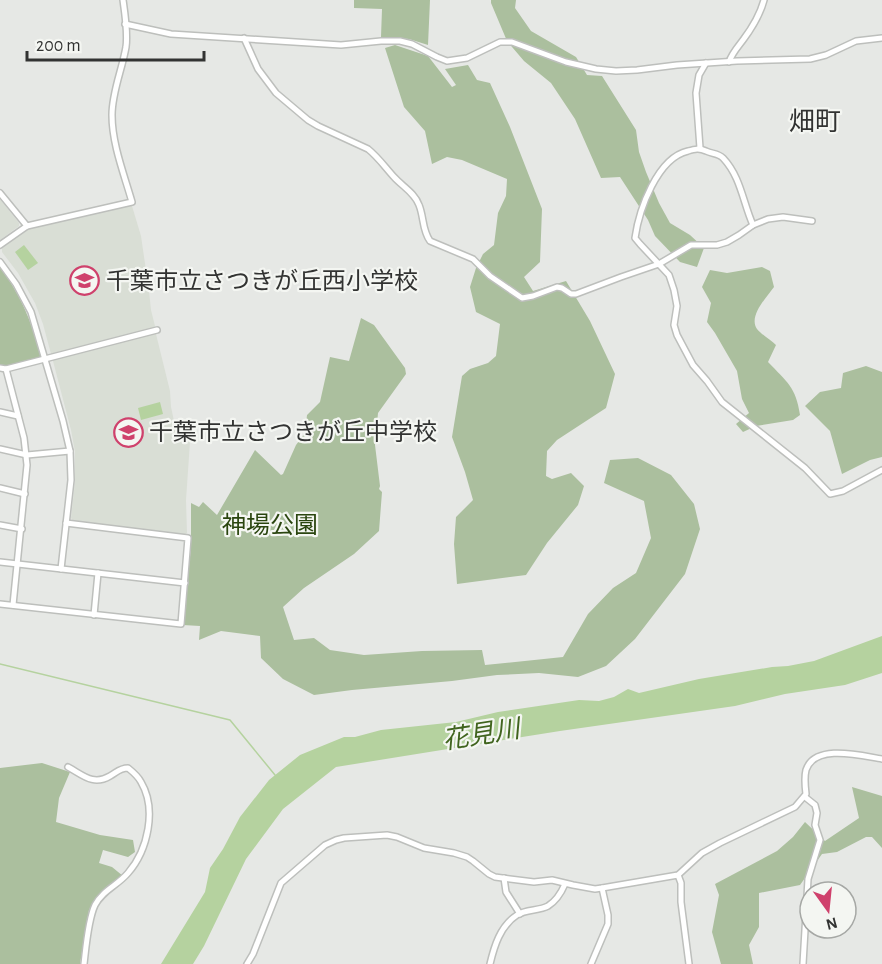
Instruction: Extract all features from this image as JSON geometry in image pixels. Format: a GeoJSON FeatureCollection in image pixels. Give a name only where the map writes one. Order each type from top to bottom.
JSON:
{"type":"FeatureCollection","features":[{"type":"Feature","properties":{"kind":"street"},"geometry":{"type":"LineString","coordinates":[[0,244],[27,226],[132,202],[119,158],[112,122],[113,101],[126,46],[123,0]]}},
{"type":"Feature","properties":{"kind":"street"},"geometry":{"type":"LineString","coordinates":[[729,62],[732,53],[760,13],[764,0]]}},
{"type":"Feature","properties":{"kind":"street"},"geometry":{"type":"LineString","coordinates":[[125,24],[171,34],[341,45],[400,41],[412,44],[447,61],[467,58],[496,44],[512,42],[566,62],[616,71],[706,63],[817,58],[856,41],[882,38]]}},
{"type":"Feature","properties":{"kind":"street"},"geometry":{"type":"LineString","coordinates":[[244,38],[258,69],[276,93],[308,120],[368,149],[416,198],[429,241],[473,259],[490,276],[522,298],[557,287],[576,294],[659,264],[691,245],[717,245],[727,242],[753,225],[768,219],[783,217],[812,221]]}},
{"type":"Feature","properties":{"kind":"street"},"geometry":{"type":"LineString","coordinates":[[700,148],[696,93],[699,75],[706,63]]}},
{"type":"Feature","properties":{"kind":"street"},"geometry":{"type":"LineString","coordinates":[[753,225],[740,185],[723,158],[719,154],[709,153],[700,148],[678,154],[663,167],[655,180],[638,222],[635,238],[669,275],[677,306],[674,325],[677,335],[693,365],[722,402],[805,468],[830,494],[843,491],[882,470]]}},
{"type":"Feature","properties":{"kind":"street"},"geometry":{"type":"LineString","coordinates":[[0,193],[27,226]]}},
{"type":"Feature","properties":{"kind":"street"},"geometry":{"type":"LineString","coordinates":[[0,262],[16,284],[31,312],[70,451],[71,480],[61,569]]}},
{"type":"Feature","properties":{"kind":"street"},"geometry":{"type":"LineString","coordinates":[[13,605],[22,529],[27,454],[3,368],[157,330]]}},
{"type":"Feature","properties":{"kind":"street"},"geometry":{"type":"LineString","coordinates":[[0,412],[18,416]]}},
{"type":"Feature","properties":{"kind":"street"},"geometry":{"type":"LineString","coordinates":[[0,449],[27,454],[70,451]]}},
{"type":"Feature","properties":{"kind":"street"},"geometry":{"type":"LineString","coordinates":[[0,488],[25,494]]}},
{"type":"Feature","properties":{"kind":"street"},"geometry":{"type":"LineString","coordinates":[[0,604],[181,624],[188,538],[66,524]]}},
{"type":"Feature","properties":{"kind":"street"},"geometry":{"type":"LineString","coordinates":[[0,525],[22,529]]}},
{"type":"Feature","properties":{"kind":"street"},"geometry":{"type":"LineString","coordinates":[[0,562],[185,584]]}},
{"type":"Feature","properties":{"kind":"street"},"geometry":{"type":"LineString","coordinates":[[94,615],[98,573]]}},
{"type":"Feature","properties":{"kind":"street"},"geometry":{"type":"LineString","coordinates":[[247,964],[281,883],[325,845],[336,840],[387,835],[424,848],[454,853],[473,861],[489,874],[504,878],[534,882],[552,880],[595,889],[602,888],[678,875],[702,854],[720,843],[795,807],[805,797],[807,768],[826,753],[838,752],[882,759]]}},
{"type":"Feature","properties":{"kind":"street"},"geometry":{"type":"LineString","coordinates":[[68,767],[92,781],[128,768],[140,781],[146,795],[149,812],[146,834],[139,856],[127,874],[102,895],[93,910],[84,964]]}},
{"type":"Feature","properties":{"kind":"street"},"geometry":{"type":"LineString","coordinates":[[803,964],[808,879],[820,840],[815,825],[817,813],[815,805],[805,797]]}},
{"type":"Feature","properties":{"kind":"street"},"geometry":{"type":"LineString","coordinates":[[678,875],[681,883],[681,902],[689,964]]}},
{"type":"Feature","properties":{"kind":"street"},"geometry":{"type":"LineString","coordinates":[[504,878],[507,892],[520,914]]}},
{"type":"Feature","properties":{"kind":"street"},"geometry":{"type":"LineString","coordinates":[[490,964],[495,944],[511,920],[524,911],[547,907],[566,884]]}},
{"type":"Feature","properties":{"kind":"street"},"geometry":{"type":"LineString","coordinates":[[591,964],[608,924],[602,888]]}},
{"type":"Feature","properties":{"kind":"shaded area"},"geometry":{"type":"Polygon","coordinates":[[[0,199],[19,226],[0,240],[0,199]]]}},
{"type":"Feature","properties":{"kind":"shaded area","name":"千葉市立さつきが丘西小学校"},"geometry":{"type":"Polygon","coordinates":[[[130,204],[141,236],[154,328],[51,354],[35,303],[18,273],[2,252],[2,247],[26,230],[130,204]]]}},
{"type":"Feature","properties":{"kind":"shaded area","name":"千葉市立さつきが丘中学校"},"geometry":{"type":"Polygon","coordinates":[[[154,333],[170,391],[174,421],[187,435],[190,442],[186,500],[187,533],[184,535],[74,522],[71,518],[75,482],[75,452],[53,359],[154,333]]]}},
{"type":"Feature","properties":{"kind":"green space"},"geometry":{"type":"Polygon","coordinates":[[[354,0],[430,0],[428,45],[409,39],[381,37],[382,9],[354,8],[354,0]]]}},
{"type":"Feature","properties":{"kind":"green space"},"geometry":{"type":"Polygon","coordinates":[[[491,0],[516,0],[515,8],[531,31],[576,57],[587,75],[602,76],[636,130],[639,152],[646,172],[670,223],[690,235],[704,248],[697,267],[680,262],[655,236],[648,220],[620,177],[601,178],[575,119],[551,83],[524,61],[507,41],[491,0]]]}},
{"type":"Feature","properties":{"kind":"green space"},"geometry":{"type":"Polygon","coordinates":[[[395,45],[428,56],[452,87],[456,85],[445,69],[468,65],[477,80],[490,83],[542,209],[540,262],[524,277],[533,291],[566,281],[590,321],[615,374],[606,408],[557,440],[547,451],[546,476],[552,479],[571,473],[584,486],[578,505],[547,543],[526,575],[457,584],[454,544],[456,517],[473,500],[452,437],[462,376],[470,369],[488,363],[496,356],[500,324],[476,312],[470,287],[483,254],[494,245],[498,213],[506,196],[507,179],[462,160],[447,157],[432,164],[425,131],[404,107],[385,48],[395,45]]]}},
{"type":"Feature","properties":{"kind":"green space"},"geometry":{"type":"Polygon","coordinates":[[[0,267],[25,310],[41,356],[39,359],[7,367],[0,365],[0,267]]]}},
{"type":"Feature","properties":{"kind":"green space"},"geometry":{"type":"Polygon","coordinates":[[[762,267],[770,271],[774,287],[760,307],[755,324],[759,331],[776,345],[768,362],[793,391],[800,415],[793,420],[756,426],[743,432],[736,424],[749,413],[742,399],[737,371],[707,322],[711,303],[702,287],[710,270],[727,273],[762,267]]]}},
{"type":"Feature","properties":{"kind":"green space","name":"神場公園"},"geometry":{"type":"Polygon","coordinates":[[[361,318],[374,325],[405,368],[406,374],[378,413],[375,445],[379,489],[382,492],[379,531],[354,554],[304,588],[283,607],[294,640],[314,638],[330,650],[364,655],[482,650],[485,665],[563,657],[588,614],[613,588],[636,573],[651,538],[644,501],[604,483],[610,460],[638,458],[671,475],[694,504],[700,529],[685,574],[635,639],[606,666],[578,677],[539,673],[497,675],[314,695],[283,679],[261,658],[260,636],[221,631],[199,640],[200,626],[183,625],[191,547],[191,503],[199,507],[203,502],[217,515],[255,450],[281,475],[283,474],[296,445],[305,433],[307,415],[320,402],[330,357],[349,361],[361,318]]]}},
{"type":"Feature","properties":{"kind":"green space"},"geometry":{"type":"Polygon","coordinates":[[[866,366],[882,372],[882,457],[870,460],[842,474],[830,431],[805,406],[820,392],[841,388],[843,373],[866,366]]]}},
{"type":"Feature","properties":{"kind":"green space"},"geometry":{"type":"Polygon","coordinates":[[[42,763],[70,772],[59,798],[56,822],[100,835],[133,840],[135,852],[128,857],[103,850],[99,863],[112,867],[123,876],[99,894],[89,910],[80,964],[0,964],[0,768],[42,763]]]}},
{"type":"Feature","properties":{"kind":"green space"},"geometry":{"type":"Polygon","coordinates":[[[852,787],[882,796],[882,848],[872,837],[866,837],[837,852],[822,854],[804,880],[798,880],[798,885],[759,893],[759,927],[749,945],[753,964],[721,964],[712,932],[719,895],[715,884],[777,851],[805,822],[825,841],[859,818],[852,787]]]}},
{"type":"Feature","properties":{"kind":"water"},"geometry":{"type":"Polygon","coordinates":[[[24,245],[38,263],[28,270],[15,252],[24,245]]]}},
{"type":"Feature","properties":{"kind":"water"},"geometry":{"type":"Polygon","coordinates":[[[160,402],[163,414],[141,420],[138,408],[160,402]]]}},
{"type":"Feature","properties":{"kind":"water","name":"花見川"},"geometry":{"type":"Polygon","coordinates":[[[882,636],[882,673],[845,685],[785,694],[735,706],[336,767],[283,809],[246,859],[193,964],[161,964],[205,892],[210,868],[240,817],[269,780],[300,755],[344,737],[355,737],[381,730],[456,722],[498,712],[579,700],[599,701],[614,697],[628,689],[639,693],[699,679],[814,661],[882,636]]]}},
{"type":"Feature","properties":{"kind":"waterway"},"geometry":{"type":"LineString","coordinates":[[0,664],[230,720],[275,775]]}},
{"type":"Feature","properties":{"kind":"place","name":"千葉市立さつきが丘西小学校"},"geometry":{"type":"Point","coordinates":[85,281]}},
{"type":"Feature","properties":{"kind":"place","name":"千葉市立さつきが丘中学校"},"geometry":{"type":"Point","coordinates":[128,432]}},
{"type":"Feature","properties":{"kind":"district","name":"畑町"},"geometry":{"type":"Point","coordinates":[815,121]}}]}
